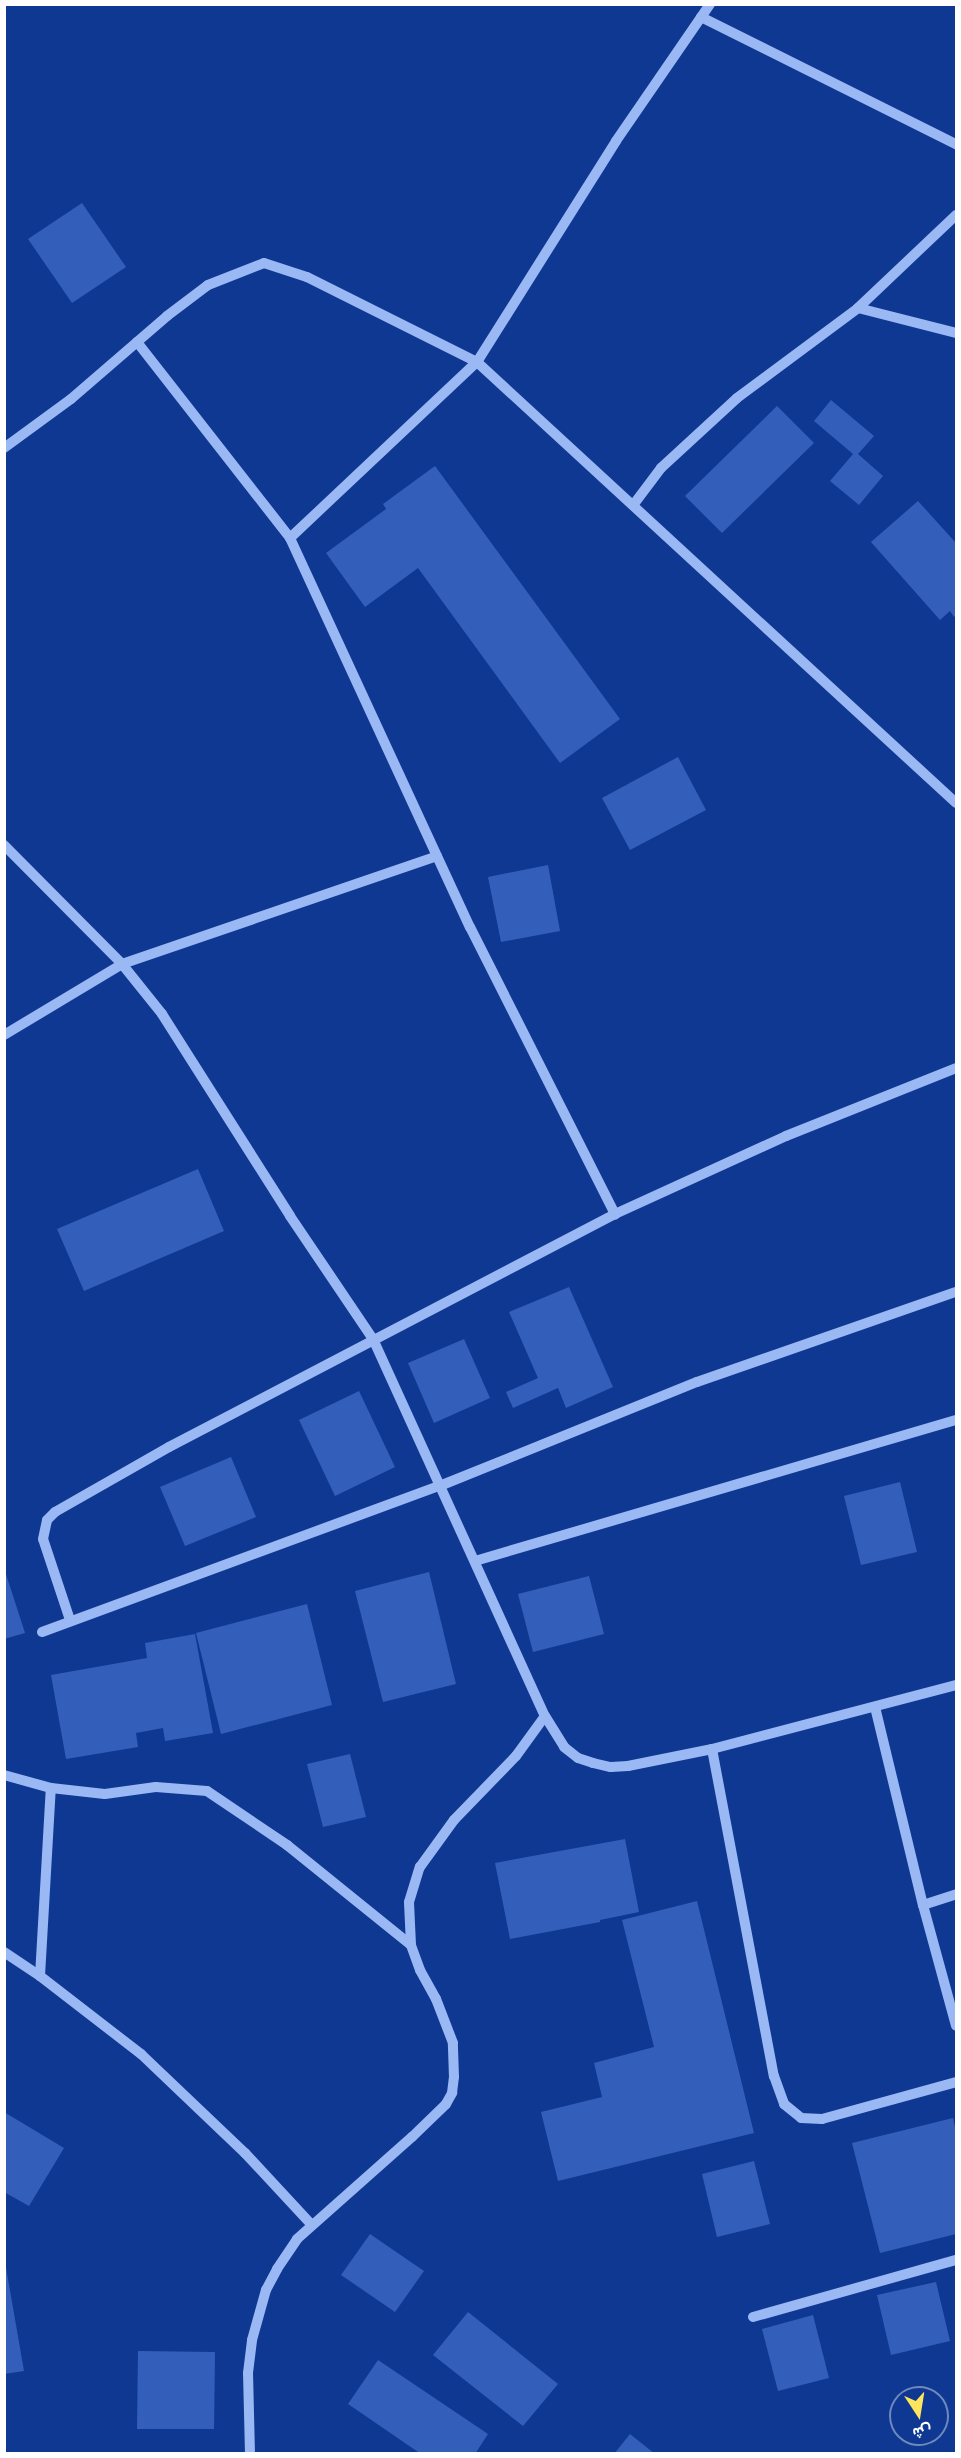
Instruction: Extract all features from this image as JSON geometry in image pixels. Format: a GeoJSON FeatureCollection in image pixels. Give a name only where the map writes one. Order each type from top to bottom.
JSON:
{"type":"FeatureCollection","features":[{"type":"Feature","properties":{"kind":"street"},"geometry":{"type":"LineString","coordinates":[[290,538],[477,362],[616,141],[710,4]]}},
{"type":"Feature","properties":{"kind":"street"},"geometry":{"type":"LineString","coordinates":[[701,17],[957,144]]}},
{"type":"Feature","properties":{"kind":"street"},"geometry":{"type":"LineString","coordinates":[[634,504],[661,468],[737,398],[858,308],[957,215]]}},
{"type":"Feature","properties":{"kind":"street"},"geometry":{"type":"LineString","coordinates":[[4,448],[71,399],[208,285],[264,263],[307,277],[477,362],[957,803]]}},
{"type":"Feature","properties":{"kind":"street"},"geometry":{"type":"LineString","coordinates":[[858,308],[957,333]]}},
{"type":"Feature","properties":{"kind":"street"},"geometry":{"type":"LineString","coordinates":[[137,342],[290,538],[475,938],[615,1214]]}},
{"type":"Feature","properties":{"kind":"street"},"geometry":{"type":"LineString","coordinates":[[4,845],[122,964],[162,1014],[290,1216],[373,1339],[442,1485],[545,1716],[564,1747],[578,1758],[611,1767],[712,1749],[957,1685]]}},
{"type":"Feature","properties":{"kind":"street"},"geometry":{"type":"LineString","coordinates":[[4,1035],[122,964],[437,856]]}},
{"type":"Feature","properties":{"kind":"street"},"geometry":{"type":"LineString","coordinates":[[70,1620],[44,1539],[47,1520],[55,1512],[373,1339],[615,1214],[786,1136],[957,1068]]}},
{"type":"Feature","properties":{"kind":"street"},"geometry":{"type":"LineString","coordinates":[[42,1632],[442,1485],[697,1382],[957,1292]]}},
{"type":"Feature","properties":{"kind":"street"},"geometry":{"type":"LineString","coordinates":[[475,1561],[957,1420]]}},
{"type":"Feature","properties":{"kind":"street"},"geometry":{"type":"LineString","coordinates":[[875,1707],[923,1905],[957,2026]]}},
{"type":"Feature","properties":{"kind":"street"},"geometry":{"type":"LineString","coordinates":[[250,2454],[248,2373],[252,2340],[258,2315],[277,2269],[297,2239],[412,2137],[446,2104],[452,2093],[453,2043],[411,1945],[409,1902],[420,1867],[454,1820],[516,1756],[545,1716]]}},
{"type":"Feature","properties":{"kind":"street"},"geometry":{"type":"LineString","coordinates":[[712,1749],[772,2065],[784,2104],[801,2118],[822,2119],[957,2082]]}},
{"type":"Feature","properties":{"kind":"street"},"geometry":{"type":"LineString","coordinates":[[4,1775],[51,1788],[105,1794],[156,1787],[207,1791],[287,1845],[411,1945]]}},
{"type":"Feature","properties":{"kind":"street"},"geometry":{"type":"LineString","coordinates":[[40,1976],[51,1788]]}},
{"type":"Feature","properties":{"kind":"street"},"geometry":{"type":"LineString","coordinates":[[923,1905],[957,1894]]}},
{"type":"Feature","properties":{"kind":"street"},"geometry":{"type":"LineString","coordinates":[[4,1952],[40,1976],[141,2054],[245,2153],[312,2225]]}},
{"type":"Feature","properties":{"kind":"street"},"geometry":{"type":"LineString","coordinates":[[753,2317],[957,2260]]}},
{"type":"Feature","properties":{"kind":"building"},"geometry":{"type":"Polygon","coordinates":[[[82,203],[126,267],[72,303],[28,239],[82,203]]]}},
{"type":"Feature","properties":{"kind":"building"},"geometry":{"type":"Polygon","coordinates":[[[831,400],[874,436],[858,454],[883,476],[859,505],[830,481],[853,454],[814,421],[831,400]]]}},
{"type":"Feature","properties":{"kind":"building"},"geometry":{"type":"Polygon","coordinates":[[[777,406],[814,443],[722,533],[685,496],[777,406]]]}},
{"type":"Feature","properties":{"kind":"building"},"geometry":{"type":"Polygon","coordinates":[[[435,466],[620,719],[560,763],[418,568],[365,607],[326,553],[386,509],[383,504],[435,466]]]}},
{"type":"Feature","properties":{"kind":"building"},"geometry":{"type":"Polygon","coordinates":[[[918,501],[956,543],[956,615],[954,617],[950,611],[940,620],[871,542],[918,501]]]}},
{"type":"Feature","properties":{"kind":"building"},"geometry":{"type":"Polygon","coordinates":[[[678,757],[706,810],[630,850],[602,798],[678,757]]]}},
{"type":"Feature","properties":{"kind":"building"},"geometry":{"type":"Polygon","coordinates":[[[548,865],[560,931],[501,942],[488,877],[548,865]]]}},
{"type":"Feature","properties":{"kind":"building"},"geometry":{"type":"Polygon","coordinates":[[[198,1169],[224,1231],[84,1291],[57,1229],[198,1169]]]}},
{"type":"Feature","properties":{"kind":"building"},"geometry":{"type":"Polygon","coordinates":[[[569,1287],[613,1387],[566,1408],[558,1388],[513,1408],[506,1392],[538,1378],[509,1312],[569,1287]]]}},
{"type":"Feature","properties":{"kind":"building"},"geometry":{"type":"Polygon","coordinates":[[[464,1339],[490,1398],[434,1423],[408,1363],[464,1339]]]}},
{"type":"Feature","properties":{"kind":"building"},"geometry":{"type":"Polygon","coordinates":[[[359,1391],[395,1467],[335,1496],[299,1420],[359,1391]]]}},
{"type":"Feature","properties":{"kind":"building"},"geometry":{"type":"Polygon","coordinates":[[[231,1457],[256,1517],[185,1546],[160,1487],[231,1457]]]}},
{"type":"Feature","properties":{"kind":"building"},"geometry":{"type":"Polygon","coordinates":[[[900,1482],[917,1552],[861,1565],[844,1496],[900,1482]]]}},
{"type":"Feature","properties":{"kind":"building"},"geometry":{"type":"Polygon","coordinates":[[[4,1568],[25,1633],[4,1639],[4,1568]]]}},
{"type":"Feature","properties":{"kind":"building"},"geometry":{"type":"Polygon","coordinates":[[[429,1572],[456,1684],[383,1702],[355,1591],[429,1572]]]}},
{"type":"Feature","properties":{"kind":"building"},"geometry":{"type":"Polygon","coordinates":[[[589,1576],[604,1634],[533,1652],[518,1594],[589,1576]]]}},
{"type":"Feature","properties":{"kind":"building"},"geometry":{"type":"Polygon","coordinates":[[[307,1604],[332,1705],[221,1734],[196,1633],[307,1604]]]}},
{"type":"Feature","properties":{"kind":"building"},"geometry":{"type":"Polygon","coordinates":[[[195,1634],[213,1733],[165,1741],[163,1728],[136,1733],[138,1747],[66,1759],[51,1675],[147,1658],[145,1643],[195,1634]]]}},
{"type":"Feature","properties":{"kind":"building"},"geometry":{"type":"Polygon","coordinates":[[[350,1754],[366,1817],[323,1827],[307,1764],[350,1754]]]}},
{"type":"Feature","properties":{"kind":"building"},"geometry":{"type":"Polygon","coordinates":[[[625,1839],[639,1912],[510,1939],[495,1863],[625,1839]]]}},
{"type":"Feature","properties":{"kind":"building"},"geometry":{"type":"Polygon","coordinates":[[[697,1901],[754,2133],[558,2181],[541,2112],[602,2097],[594,2063],[654,2047],[622,1920],[697,1901]]]}},
{"type":"Feature","properties":{"kind":"building"},"geometry":{"type":"Polygon","coordinates":[[[4,2112],[64,2148],[29,2206],[4,2192],[4,2112]]]}},
{"type":"Feature","properties":{"kind":"building"},"geometry":{"type":"Polygon","coordinates":[[[953,2118],[956,2132],[956,2234],[880,2253],[852,2143],[953,2118]]]}},
{"type":"Feature","properties":{"kind":"building"},"geometry":{"type":"Polygon","coordinates":[[[754,2161],[770,2224],[717,2237],[702,2174],[754,2161]]]}},
{"type":"Feature","properties":{"kind":"building"},"geometry":{"type":"Polygon","coordinates":[[[370,2234],[424,2271],[395,2312],[341,2275],[370,2234]]]}},
{"type":"Feature","properties":{"kind":"building"},"geometry":{"type":"Polygon","coordinates":[[[4,2256],[24,2371],[4,2374],[4,2256]]]}},
{"type":"Feature","properties":{"kind":"building"},"geometry":{"type":"Polygon","coordinates":[[[936,2282],[950,2341],[891,2355],[877,2295],[936,2282]]]}},
{"type":"Feature","properties":{"kind":"building"},"geometry":{"type":"Polygon","coordinates":[[[468,2312],[558,2384],[523,2426],[433,2355],[468,2312]]]}},
{"type":"Feature","properties":{"kind":"building"},"geometry":{"type":"Polygon","coordinates":[[[813,2315],[829,2378],[778,2391],[762,2329],[813,2315]]]}},
{"type":"Feature","properties":{"kind":"building"},"geometry":{"type":"Polygon","coordinates":[[[138,2351],[215,2352],[214,2429],[137,2429],[138,2351]]]}},
{"type":"Feature","properties":{"kind":"building"},"geometry":{"type":"Polygon","coordinates":[[[378,2360],[488,2434],[475,2454],[421,2454],[348,2404],[378,2360]]]}},
{"type":"Feature","properties":{"kind":"building"},"geometry":{"type":"Polygon","coordinates":[[[630,2434],[655,2454],[614,2454],[630,2434]]]}}]}
